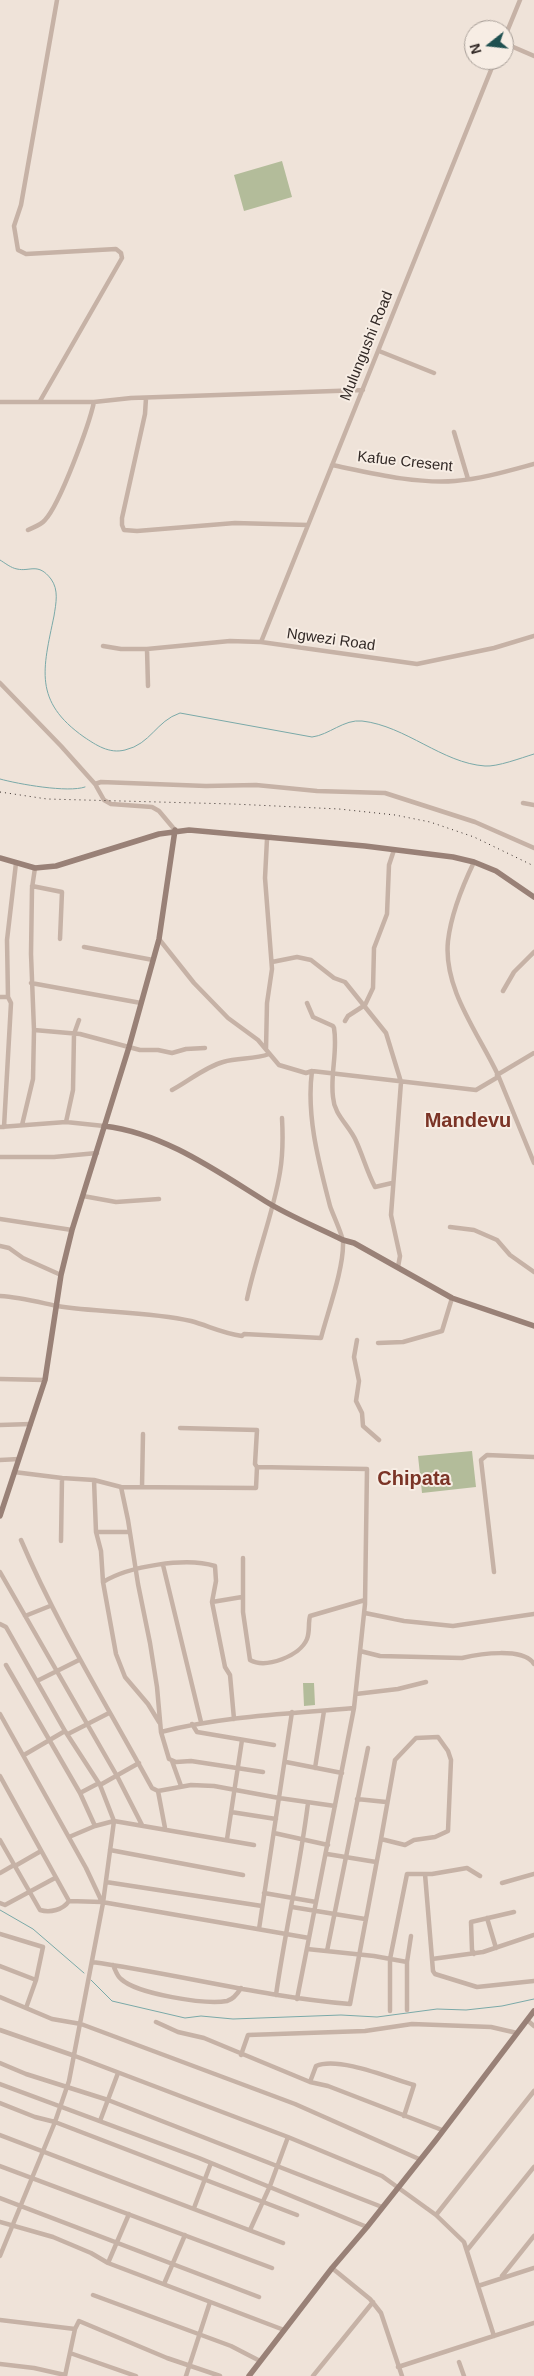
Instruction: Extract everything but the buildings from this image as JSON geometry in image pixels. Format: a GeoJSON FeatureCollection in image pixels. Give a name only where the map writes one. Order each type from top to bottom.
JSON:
{"type":"FeatureCollection","features":[{"type":"Feature","properties":{"kind":"street"},"geometry":{"type":"LineString","coordinates":[[40,402],[122,258],[121,253],[116,249],[26,254],[18,250],[15,220],[21,205],[57,0]]}},
{"type":"Feature","properties":{"kind":"street"},"geometry":{"type":"LineString","coordinates":[[512,20],[520,0]]}},
{"type":"Feature","properties":{"kind":"street"},"geometry":{"type":"LineString","coordinates":[[514,48],[534,56]]}},
{"type":"Feature","properties":{"kind":"street","name":"Mulungushi Road"},"geometry":{"type":"LineString","coordinates":[[261,642],[491,70]]}},
{"type":"Feature","properties":{"kind":"street"},"geometry":{"type":"LineString","coordinates":[[378,351],[434,373]]}},
{"type":"Feature","properties":{"kind":"street"},"geometry":{"type":"LineString","coordinates":[[0,402],[94,402],[146,398],[363,390]]}},
{"type":"Feature","properties":{"kind":"street"},"geometry":{"type":"LineString","coordinates":[[146,398],[122,518],[124,530],[138,531],[235,523],[308,525]]}},
{"type":"Feature","properties":{"kind":"street"},"geometry":{"type":"LineString","coordinates":[[28,530],[45,521],[60,492],[94,402]]}},
{"type":"Feature","properties":{"kind":"street"},"geometry":{"type":"LineString","coordinates":[[454,432],[468,479]]}},
{"type":"Feature","properties":{"kind":"street","name":"Kafue Cresent"},"geometry":{"type":"LineString","coordinates":[[332,465],[437,481],[468,479],[534,464]]}},
{"type":"Feature","properties":{"kind":"street","name":"Ngwezi Road"},"geometry":{"type":"LineString","coordinates":[[102,646],[121,649],[147,649],[230,641],[261,642],[417,664],[494,648],[534,636]]}},
{"type":"Feature","properties":{"kind":"street"},"geometry":{"type":"LineString","coordinates":[[147,649],[148,686]]}},
{"type":"Feature","properties":{"kind":"street"},"geometry":{"type":"LineString","coordinates":[[0,684],[62,746],[95,784],[104,800],[110,804],[156,808],[175,830],[159,939],[142,1004],[72,1230],[61,1275],[45,1380],[0,1516]]}},
{"type":"Feature","properties":{"kind":"street"},"geometry":{"type":"LineString","coordinates":[[95,784],[101,782],[206,786],[256,785],[317,791],[385,793],[475,822],[534,848]]}},
{"type":"Feature","properties":{"kind":"street"},"geometry":{"type":"LineString","coordinates":[[523,803],[534,805]]}},
{"type":"Feature","properties":{"kind":"street"},"geometry":{"type":"LineString","coordinates":[[0,858],[35,868],[56,866],[175,830],[272,836],[437,854],[474,862],[496,871],[534,896]]}},
{"type":"Feature","properties":{"kind":"street"},"geometry":{"type":"LineString","coordinates":[[266,1049],[266,1012],[272,962],[265,867],[267,839],[272,836]]}},
{"type":"Feature","properties":{"kind":"street"},"geometry":{"type":"LineString","coordinates":[[345,1021],[348,1016],[365,1005],[374,986],[374,948],[387,914],[389,865],[394,850]]}},
{"type":"Feature","properties":{"kind":"street"},"geometry":{"type":"LineString","coordinates":[[474,862],[460,893],[451,928],[448,942],[450,971],[463,1007],[498,1076],[534,1163]]}},
{"type":"Feature","properties":{"kind":"street"},"geometry":{"type":"LineString","coordinates":[[16,863],[7,940],[8,997],[11,1002],[2,1127],[66,1122],[123,1128],[168,1145],[220,1171],[273,1205],[343,1240],[354,1243],[452,1298],[534,1326]]}},
{"type":"Feature","properties":{"kind":"street"},"geometry":{"type":"LineString","coordinates":[[22,1125],[33,1079],[34,1030],[31,983],[32,886],[35,868]]}},
{"type":"Feature","properties":{"kind":"street"},"geometry":{"type":"LineString","coordinates":[[32,886],[62,892],[60,939]]}},
{"type":"Feature","properties":{"kind":"street"},"geometry":{"type":"LineString","coordinates":[[159,939],[194,983],[228,1018],[258,1040],[279,1065],[306,1073],[312,1071],[476,1090],[534,1053]]}},
{"type":"Feature","properties":{"kind":"street"},"geometry":{"type":"LineString","coordinates":[[84,947],[153,960]]}},
{"type":"Feature","properties":{"kind":"street"},"geometry":{"type":"LineString","coordinates":[[503,991],[514,972],[534,952]]}},
{"type":"Feature","properties":{"kind":"street"},"geometry":{"type":"LineString","coordinates":[[272,962],[297,957],[311,960],[334,978],[345,982],[386,1032],[401,1082],[391,1215],[400,1256],[398,1267]]}},
{"type":"Feature","properties":{"kind":"street"},"geometry":{"type":"LineString","coordinates":[[31,983],[142,1004]]}},
{"type":"Feature","properties":{"kind":"street"},"geometry":{"type":"LineString","coordinates":[[0,997],[8,997]]}},
{"type":"Feature","properties":{"kind":"street"},"geometry":{"type":"LineString","coordinates":[[307,1003],[313,1017],[333,1026],[335,1045],[332,1074],[334,1106],[355,1139],[374,1185],[381,1186],[392,1183]]}},
{"type":"Feature","properties":{"kind":"street"},"geometry":{"type":"LineString","coordinates":[[66,1122],[73,1090],[74,1034],[79,1020]]}},
{"type":"Feature","properties":{"kind":"street"},"geometry":{"type":"LineString","coordinates":[[34,1030],[80,1034],[129,1047],[172,1053],[186,1049],[204,1048]]}},
{"type":"Feature","properties":{"kind":"street"},"geometry":{"type":"LineString","coordinates":[[172,1090],[210,1066],[225,1061],[258,1058],[270,1054]]}},
{"type":"Feature","properties":{"kind":"street"},"geometry":{"type":"LineString","coordinates":[[0,1296],[23,1298],[57,1306],[145,1314],[192,1322],[242,1336],[244,1334],[321,1338],[339,1267],[343,1240],[335,1223],[315,1148],[310,1088],[312,1071]]}},
{"type":"Feature","properties":{"kind":"street"},"geometry":{"type":"LineString","coordinates":[[247,1299],[254,1266],[273,1205],[280,1171],[282,1118]]}},
{"type":"Feature","properties":{"kind":"street"},"geometry":{"type":"LineString","coordinates":[[0,1157],[54,1157],[97,1153]]}},
{"type":"Feature","properties":{"kind":"street"},"geometry":{"type":"LineString","coordinates":[[83,1196],[116,1202],[159,1199]]}},
{"type":"Feature","properties":{"kind":"street"},"geometry":{"type":"LineString","coordinates":[[0,1219],[72,1230]]}},
{"type":"Feature","properties":{"kind":"street"},"geometry":{"type":"LineString","coordinates":[[450,1227],[474,1230],[498,1240],[510,1255],[534,1272]]}},
{"type":"Feature","properties":{"kind":"street"},"geometry":{"type":"LineString","coordinates":[[0,1246],[9,1248],[23,1258],[61,1275]]}},
{"type":"Feature","properties":{"kind":"street"},"geometry":{"type":"LineString","coordinates":[[378,1343],[403,1342],[442,1331],[452,1298]]}},
{"type":"Feature","properties":{"kind":"street"},"geometry":{"type":"LineString","coordinates":[[356,1340],[354,1357],[359,1381],[356,1401],[362,1413],[363,1426],[379,1440]]}},
{"type":"Feature","properties":{"kind":"street"},"geometry":{"type":"LineString","coordinates":[[0,1378],[45,1380]]}},
{"type":"Feature","properties":{"kind":"street"},"geometry":{"type":"LineString","coordinates":[[0,1425],[31,1424]]}},
{"type":"Feature","properties":{"kind":"street"},"geometry":{"type":"LineString","coordinates":[[14,1472],[94,1480],[120,1487],[256,1488],[257,1430],[180,1428]]}},
{"type":"Feature","properties":{"kind":"street"},"geometry":{"type":"LineString","coordinates":[[142,1487],[143,1434]]}},
{"type":"Feature","properties":{"kind":"street"},"geometry":{"type":"LineString","coordinates":[[494,1572],[481,1460],[487,1455],[534,1457]]}},
{"type":"Feature","properties":{"kind":"street"},"geometry":{"type":"LineString","coordinates":[[0,1460],[19,1459]]}},
{"type":"Feature","properties":{"kind":"street"},"geometry":{"type":"LineString","coordinates":[[257,1467],[367,1469],[365,1600],[356,1694],[327,1854],[297,1999]]}},
{"type":"Feature","properties":{"kind":"street"},"geometry":{"type":"LineString","coordinates":[[61,1541],[62,1478]]}},
{"type":"Feature","properties":{"kind":"street"},"geometry":{"type":"LineString","coordinates":[[94,1480],[96,1532],[101,1550],[104,1582],[116,1654],[125,1677],[148,1704],[160,1723]]}},
{"type":"Feature","properties":{"kind":"street"},"geometry":{"type":"LineString","coordinates":[[120,1487],[157,1687],[161,1732],[169,1759],[172,1761],[181,1786]]}},
{"type":"Feature","properties":{"kind":"street"},"geometry":{"type":"LineString","coordinates":[[96,1532],[129,1532]]}},
{"type":"Feature","properties":{"kind":"street"},"geometry":{"type":"LineString","coordinates":[[20,1540],[50,1606],[64,1627],[79,1660],[152,1788],[158,1791],[181,1786],[214,1786],[335,1806]]}},
{"type":"Feature","properties":{"kind":"street"},"geometry":{"type":"LineString","coordinates":[[243,1558],[242,1597],[250,1660],[265,1663],[284,1658],[302,1646],[308,1637],[310,1616],[365,1600]]}},
{"type":"Feature","properties":{"kind":"street"},"geometry":{"type":"LineString","coordinates":[[104,1582],[135,1568],[184,1563],[213,1565],[216,1581],[212,1602],[225,1667],[230,1676],[234,1719]]}},
{"type":"Feature","properties":{"kind":"street"},"geometry":{"type":"LineString","coordinates":[[163,1565],[201,1722]]}},
{"type":"Feature","properties":{"kind":"street"},"geometry":{"type":"LineString","coordinates":[[0,1572],[117,1776],[142,1825]]}},
{"type":"Feature","properties":{"kind":"street"},"geometry":{"type":"LineString","coordinates":[[212,1602],[242,1597]]}},
{"type":"Feature","properties":{"kind":"street"},"geometry":{"type":"LineString","coordinates":[[25,1616],[50,1606]]}},
{"type":"Feature","properties":{"kind":"street"},"geometry":{"type":"LineString","coordinates":[[364,1613],[404,1621],[453,1626],[534,1614]]}},
{"type":"Feature","properties":{"kind":"street"},"geometry":{"type":"LineString","coordinates":[[0,1624],[6,1627],[66,1732],[100,1784],[114,1821],[92,1962],[75,2056],[67,2087],[61,2107],[0,2256]]}},
{"type":"Feature","properties":{"kind":"street"},"geometry":{"type":"LineString","coordinates":[[360,1652],[380,1656],[462,1658],[473,1654],[515,1654],[531,1659],[534,1664]]}},
{"type":"Feature","properties":{"kind":"street"},"geometry":{"type":"LineString","coordinates":[[37,1681],[79,1660]]}},
{"type":"Feature","properties":{"kind":"street"},"geometry":{"type":"LineString","coordinates":[[6,1666],[80,1794],[95,1826]]}},
{"type":"Feature","properties":{"kind":"street"},"geometry":{"type":"LineString","coordinates":[[356,1694],[398,1689],[426,1682]]}},
{"type":"Feature","properties":{"kind":"street"},"geometry":{"type":"LineString","coordinates":[[161,1732],[201,1722],[292,1712],[354,1708]]}},
{"type":"Feature","properties":{"kind":"street"},"geometry":{"type":"LineString","coordinates":[[315,1768],[324,1711]]}},
{"type":"Feature","properties":{"kind":"street"},"geometry":{"type":"LineString","coordinates":[[259,1929],[286,1762],[292,1712]]}},
{"type":"Feature","properties":{"kind":"street"},"geometry":{"type":"LineString","coordinates":[[24,1755],[48,1740],[108,1713]]}},
{"type":"Feature","properties":{"kind":"street"},"geometry":{"type":"LineString","coordinates":[[0,1714],[69,1838],[102,1903]]}},
{"type":"Feature","properties":{"kind":"street"},"geometry":{"type":"LineString","coordinates":[[192,1724],[197,1732],[274,1745]]}},
{"type":"Feature","properties":{"kind":"street"},"geometry":{"type":"LineString","coordinates":[[92,1962],[297,1999],[350,2004],[395,1760],[416,1738],[438,1737],[448,1751],[451,1760],[448,1831],[435,1837],[414,1840],[405,1845],[392,1840],[381,1839]]}},
{"type":"Feature","properties":{"kind":"street"},"geometry":{"type":"LineString","coordinates":[[226,1839],[242,1740]]}},
{"type":"Feature","properties":{"kind":"street"},"geometry":{"type":"LineString","coordinates":[[327,1951],[368,1748]]}},
{"type":"Feature","properties":{"kind":"street"},"geometry":{"type":"LineString","coordinates":[[172,1761],[191,1760],[263,1772]]}},
{"type":"Feature","properties":{"kind":"street"},"geometry":{"type":"LineString","coordinates":[[286,1762],[342,1773]]}},
{"type":"Feature","properties":{"kind":"street"},"geometry":{"type":"LineString","coordinates":[[80,1794],[139,1763]]}},
{"type":"Feature","properties":{"kind":"street"},"geometry":{"type":"LineString","coordinates":[[0,1776],[69,1901]]}},
{"type":"Feature","properties":{"kind":"street"},"geometry":{"type":"LineString","coordinates":[[158,1791],[165,1828]]}},
{"type":"Feature","properties":{"kind":"street"},"geometry":{"type":"LineString","coordinates":[[357,1799],[386,1802]]}},
{"type":"Feature","properties":{"kind":"street"},"geometry":{"type":"LineString","coordinates":[[276,1995],[285,1934],[304,1841],[308,1803]]}},
{"type":"Feature","properties":{"kind":"street"},"geometry":{"type":"LineString","coordinates":[[231,1812],[276,1819]]}},
{"type":"Feature","properties":{"kind":"street"},"geometry":{"type":"LineString","coordinates":[[69,1838],[95,1826],[114,1821],[165,1828],[254,1845]]}},
{"type":"Feature","properties":{"kind":"street"},"geometry":{"type":"LineString","coordinates":[[274,1833],[328,1845]]}},
{"type":"Feature","properties":{"kind":"street"},"geometry":{"type":"LineString","coordinates":[[0,1840],[29,1892],[42,1911],[62,1908],[69,1901],[102,1903],[309,1938]]}},
{"type":"Feature","properties":{"kind":"street"},"geometry":{"type":"LineString","coordinates":[[110,1850],[242,1874]]}},
{"type":"Feature","properties":{"kind":"street"},"geometry":{"type":"LineString","coordinates":[[0,1873],[41,1851]]}},
{"type":"Feature","properties":{"kind":"street"},"geometry":{"type":"LineString","coordinates":[[327,1854],[376,1862]]}},
{"type":"Feature","properties":{"kind":"street"},"geometry":{"type":"LineString","coordinates":[[390,2011],[390,1959],[407,1874],[425,1874],[467,1868],[480,1876]]}},
{"type":"Feature","properties":{"kind":"street"},"geometry":{"type":"LineString","coordinates":[[425,1874],[435,1974],[477,1987],[534,1981]]}},
{"type":"Feature","properties":{"kind":"street"},"geometry":{"type":"LineString","coordinates":[[502,1883],[534,1874]]}},
{"type":"Feature","properties":{"kind":"street"},"geometry":{"type":"LineString","coordinates":[[0,1904],[5,1905],[55,1878]]}},
{"type":"Feature","properties":{"kind":"street"},"geometry":{"type":"LineString","coordinates":[[106,1882],[262,1906]]}},
{"type":"Feature","properties":{"kind":"street"},"geometry":{"type":"LineString","coordinates":[[264,1892],[316,1902]]}},
{"type":"Feature","properties":{"kind":"street"},"geometry":{"type":"LineString","coordinates":[[292,1907],[365,1919]]}},
{"type":"Feature","properties":{"kind":"street"},"geometry":{"type":"LineString","coordinates":[[474,1954],[470,1924],[472,1921],[514,1912]]}},
{"type":"Feature","properties":{"kind":"street"},"geometry":{"type":"LineString","coordinates":[[487,1918],[496,1948]]}},
{"type":"Feature","properties":{"kind":"street"},"geometry":{"type":"LineString","coordinates":[[0,1934],[43,1947],[36,1980],[26,2008]]}},
{"type":"Feature","properties":{"kind":"street"},"geometry":{"type":"LineString","coordinates":[[432,1959],[474,1954],[534,1935]]}},
{"type":"Feature","properties":{"kind":"street"},"geometry":{"type":"LineString","coordinates":[[407,2010],[407,1962],[411,1936]]}},
{"type":"Feature","properties":{"kind":"street"},"geometry":{"type":"LineString","coordinates":[[308,1949],[358,1954],[407,1962]]}},
{"type":"Feature","properties":{"kind":"street"},"geometry":{"type":"LineString","coordinates":[[114,1965],[120,1979],[135,1987],[185,2000],[227,2001],[233,1998],[241,1988]]}},
{"type":"Feature","properties":{"kind":"street"},"geometry":{"type":"LineString","coordinates":[[0,1966],[36,1980]]}},
{"type":"Feature","properties":{"kind":"street"},"geometry":{"type":"LineString","coordinates":[[0,1997],[52,2019],[80,2024],[295,2104],[419,2159]]}},
{"type":"Feature","properties":{"kind":"street"},"geometry":{"type":"LineString","coordinates":[[249,2376],[534,2011]]}},
{"type":"Feature","properties":{"kind":"street"},"geometry":{"type":"LineString","coordinates":[[527,2020],[534,2026]]}},
{"type":"Feature","properties":{"kind":"street"},"geometry":{"type":"LineString","coordinates":[[156,2022],[178,2032],[204,2038],[241,2055],[310,2082],[328,2086],[442,2130]]}},
{"type":"Feature","properties":{"kind":"street"},"geometry":{"type":"LineString","coordinates":[[241,2055],[248,2035],[365,2031],[412,2024],[491,2027],[517,2033]]}},
{"type":"Feature","properties":{"kind":"street"},"geometry":{"type":"LineString","coordinates":[[0,2030],[75,2056],[288,2137],[382,2176],[436,2215],[460,2236],[468,2250],[494,2336]]}},
{"type":"Feature","properties":{"kind":"street"},"geometry":{"type":"LineString","coordinates":[[310,2082],[316,2066],[324,2062],[340,2064],[414,2085],[404,2116]]}},
{"type":"Feature","properties":{"kind":"street"},"geometry":{"type":"LineString","coordinates":[[0,2063],[108,2100],[382,2207]]}},
{"type":"Feature","properties":{"kind":"street"},"geometry":{"type":"LineString","coordinates":[[100,2121],[118,2073]]}},
{"type":"Feature","properties":{"kind":"street"},"geometry":{"type":"LineString","coordinates":[[0,2084],[211,2163],[367,2227]]}},
{"type":"Feature","properties":{"kind":"street"},"geometry":{"type":"LineString","coordinates":[[436,2215],[534,2091]]}},
{"type":"Feature","properties":{"kind":"street"},"geometry":{"type":"LineString","coordinates":[[0,2103],[35,2117],[55,2122],[297,2215]]}},
{"type":"Feature","properties":{"kind":"street"},"geometry":{"type":"LineString","coordinates":[[0,2135],[283,2242]]}},
{"type":"Feature","properties":{"kind":"street"},"geometry":{"type":"LineString","coordinates":[[250,2230],[270,2186],[288,2137]]}},
{"type":"Feature","properties":{"kind":"street"},"geometry":{"type":"LineString","coordinates":[[194,2208],[211,2163]]}},
{"type":"Feature","properties":{"kind":"street"},"geometry":{"type":"LineString","coordinates":[[0,2166],[272,2268]]}},
{"type":"Feature","properties":{"kind":"street"},"geometry":{"type":"LineString","coordinates":[[468,2250],[534,2167]]}},
{"type":"Feature","properties":{"kind":"street"},"geometry":{"type":"LineString","coordinates":[[0,2198],[259,2297]]}},
{"type":"Feature","properties":{"kind":"street"},"geometry":{"type":"LineString","coordinates":[[108,2263],[129,2214]]}},
{"type":"Feature","properties":{"kind":"street"},"geometry":{"type":"LineString","coordinates":[[0,2222],[53,2237],[91,2253],[108,2263],[284,2330]]}},
{"type":"Feature","properties":{"kind":"street"},"geometry":{"type":"LineString","coordinates":[[164,2284],[185,2235]]}},
{"type":"Feature","properties":{"kind":"street"},"geometry":{"type":"LineString","coordinates":[[501,2278],[534,2236]]}},
{"type":"Feature","properties":{"kind":"street"},"geometry":{"type":"LineString","coordinates":[[332,2268],[373,2302],[382,2313],[402,2376]]}},
{"type":"Feature","properties":{"kind":"street"},"geometry":{"type":"LineString","coordinates":[[478,2286],[534,2268]]}},
{"type":"Feature","properties":{"kind":"street"},"geometry":{"type":"LineString","coordinates":[[93,2295],[231,2346],[260,2362]]}},
{"type":"Feature","properties":{"kind":"street"},"geometry":{"type":"LineString","coordinates":[[186,2376],[210,2302]]}},
{"type":"Feature","properties":{"kind":"street"},"geometry":{"type":"LineString","coordinates":[[313,2376],[373,2302]]}},
{"type":"Feature","properties":{"kind":"street"},"geometry":{"type":"LineString","coordinates":[[0,2320],[75,2329]]}},
{"type":"Feature","properties":{"kind":"street"},"geometry":{"type":"LineString","coordinates":[[0,2364],[34,2368],[65,2375],[75,2329],[79,2321],[167,2358],[220,2376]]}},
{"type":"Feature","properties":{"kind":"street"},"geometry":{"type":"LineString","coordinates":[[398,2367],[534,2323]]}},
{"type":"Feature","properties":{"kind":"street"},"geometry":{"type":"LineString","coordinates":[[70,2353],[136,2376]]}},
{"type":"Feature","properties":{"kind":"street"},"geometry":{"type":"LineString","coordinates":[[459,2362],[464,2376]]}},
{"type":"Feature","properties":{"kind":"green space"},"geometry":{"type":"Polygon","coordinates":[[[282,161],[292,197],[244,211],[234,175],[282,161]]]}},
{"type":"Feature","properties":{"kind":"green space"},"geometry":{"type":"Polygon","coordinates":[[[472,1451],[476,1487],[422,1493],[418,1456],[472,1451]]]}},
{"type":"Feature","properties":{"kind":"green space"},"geometry":{"type":"Polygon","coordinates":[[[303,1683],[314,1683],[315,1705],[304,1706],[303,1683]]]}},
{"type":"Feature","properties":{"kind":"waterway"},"geometry":{"type":"LineString","coordinates":[[0,560],[10,567],[22,570],[38,569],[46,574],[54,583],[56,601],[45,668],[49,697],[56,710],[68,724],[93,743],[108,750],[119,751],[134,747],[148,738],[165,721],[180,713],[312,737],[349,722],[362,721],[394,730],[454,758],[485,766],[502,764],[534,754]]}},
{"type":"Feature","properties":{"kind":"waterway"},"geometry":{"type":"LineString","coordinates":[[0,779],[55,788],[77,789],[85,787]]}},
{"type":"Feature","properties":{"kind":"waterway"},"geometry":{"type":"LineString","coordinates":[[0,1910],[33,1929],[84,1973]]}},
{"type":"Feature","properties":{"kind":"waterway"},"geometry":{"type":"LineString","coordinates":[[91,1980],[112,2001],[185,2018],[201,2016],[233,2019],[341,2015],[377,2017],[437,2009],[466,2010],[502,2006],[534,1999]]}},
{"type":"Feature","properties":{"kind":"railway"},"geometry":{"type":"LineString","coordinates":[[0,792],[47,799],[233,804],[339,809],[395,815],[430,822],[474,837],[534,866]]}},
{"type":"Feature","properties":{"kind":"district","name":"Mandevu"},"geometry":{"type":"Point","coordinates":[468,1121]}},
{"type":"Feature","properties":{"kind":"district","name":"Chipata"},"geometry":{"type":"Point","coordinates":[414,1479]}}]}
